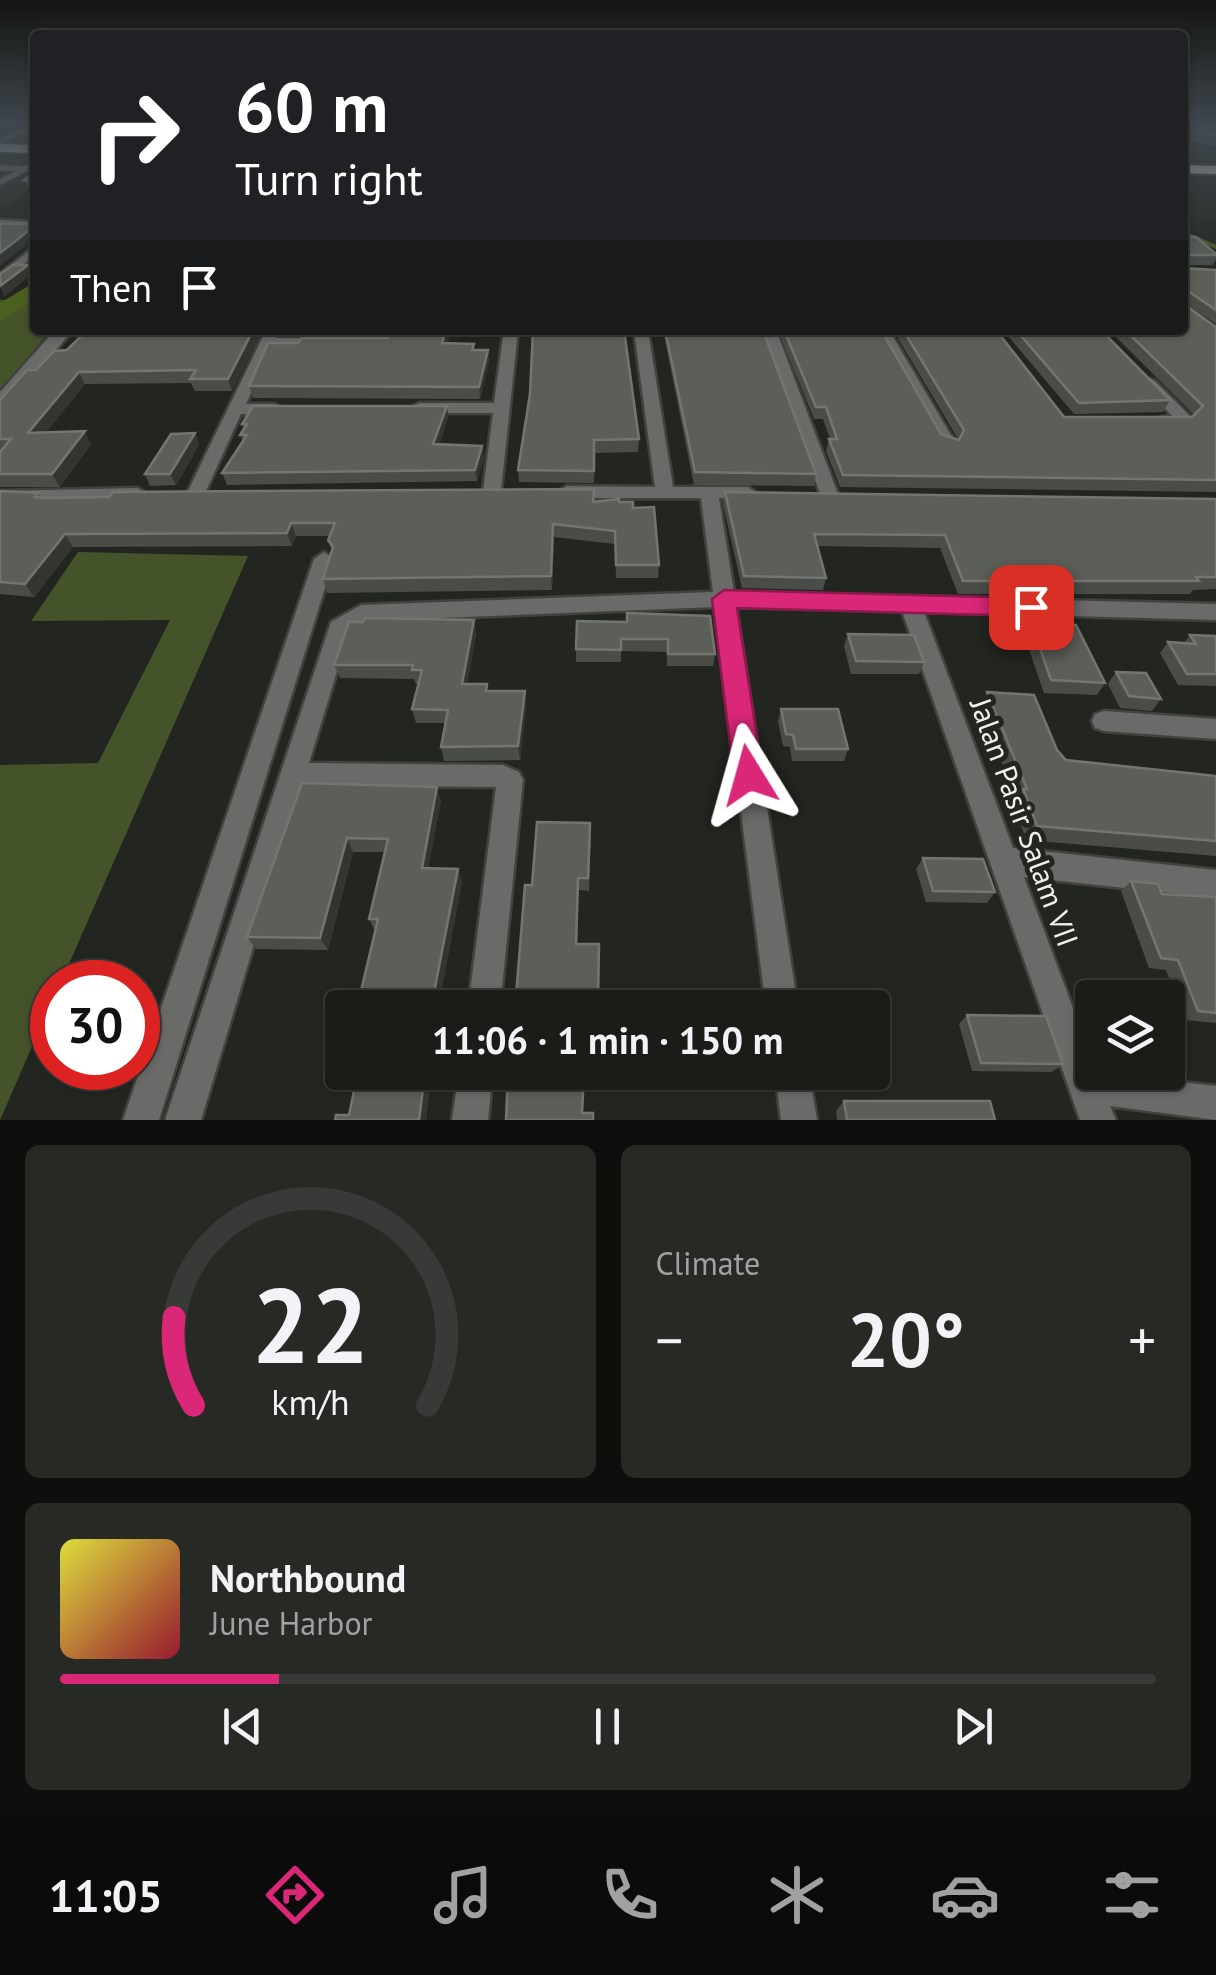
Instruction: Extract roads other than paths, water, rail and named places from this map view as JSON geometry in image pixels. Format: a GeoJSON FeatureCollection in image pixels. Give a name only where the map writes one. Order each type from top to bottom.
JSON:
{"type":"FeatureCollection","features":[{"type":"Feature","properties":{"kind":"street"},"geometry":{"type":"LineString","coordinates":[[0,223],[30,225]]}},
{"type":"Feature","properties":{"kind":"street"},"geometry":{"type":"LineString","coordinates":[[0,280],[30,253]]}},
{"type":"Feature","properties":{"kind":"street"},"geometry":{"type":"LineString","coordinates":[[0,259],[21,260]]}},
{"type":"Feature","properties":{"kind":"street"},"geometry":{"type":"LineString","coordinates":[[0,404],[60,335]]}},
{"type":"Feature","properties":{"kind":"street"},"geometry":{"type":"LineString","coordinates":[[492,491],[511,335]]}},
{"type":"Feature","properties":{"kind":"street"},"geometry":{"type":"LineString","coordinates":[[642,335],[665,493]]}},
{"type":"Feature","properties":{"kind":"street"},"geometry":{"type":"LineString","coordinates":[[771,335],[831,495]]}},
{"type":"Feature","properties":{"kind":"street"},"geometry":{"type":"LineString","coordinates":[[885,335],[948,444]]}},
{"type":"Feature","properties":{"kind":"street"},"geometry":{"type":"LineString","coordinates":[[0,497],[187,494],[236,409],[270,336],[333,342]]}},
{"type":"Feature","properties":{"kind":"street"},"geometry":{"type":"LineString","coordinates":[[1134,368],[1185,420],[1147,422]]}},
{"type":"Feature","properties":{"kind":"street"},"geometry":{"type":"LineString","coordinates":[[407,408],[502,408]]}},
{"type":"Feature","properties":{"kind":"street"},"geometry":{"type":"LineString","coordinates":[[236,409],[293,409]]}},
{"type":"Feature","properties":{"kind":"street"},"geometry":{"type":"LineString","coordinates":[[550,492],[762,494]]}},
{"type":"Feature","properties":{"kind":"street"},"geometry":{"type":"LineString","coordinates":[[710,492],[779,990]]}},
{"type":"Feature","properties":{"kind":"street"},"geometry":{"type":"LineString","coordinates":[[141,1120],[324,559]]}},
{"type":"Feature","properties":{"kind":"street"},"geometry":{"type":"LineString","coordinates":[[182,1120],[338,628],[361,613],[724,599],[1216,612]]}},
{"type":"Feature","properties":{"kind":"street","name":"Jalan Pasir Salam VII"},"geometry":{"type":"LineString","coordinates":[[910,603],[1075,1055]]}},
{"type":"Feature","properties":{"kind":"street"},"geometry":{"type":"LineString","coordinates":[[1104,720],[1216,729]]}},
{"type":"Feature","properties":{"kind":"street"},"geometry":{"type":"LineString","coordinates":[[291,774],[503,776],[510,780],[486,990]]}},
{"type":"Feature","properties":{"kind":"street"},"geometry":{"type":"LineString","coordinates":[[1006,862],[1216,884]]}},
{"type":"Feature","properties":{"kind":"street"},"geometry":{"type":"LineString","coordinates":[[470,1120],[474,1090]]}},
{"type":"Feature","properties":{"kind":"street"},"geometry":{"type":"LineString","coordinates":[[795,1090],[799,1120]]}},
{"type":"Feature","properties":{"kind":"street","name":"Jalan Pasir Salam VII"},"geometry":{"type":"LineString","coordinates":[[1087,1090],[1098,1120]]}},
{"type":"Feature","properties":{"kind":"street"},"geometry":{"type":"LineString","coordinates":[[1117,1090],[1216,1103]]}},
{"type":"Feature","properties":{"kind":"waterway"},"geometry":{"type":"LineString","coordinates":[[1188,235],[1216,247]]}},
{"type":"Feature","properties":{"kind":"waterway"},"geometry":{"type":"LineString","coordinates":[[0,314],[30,293]]}}]}
